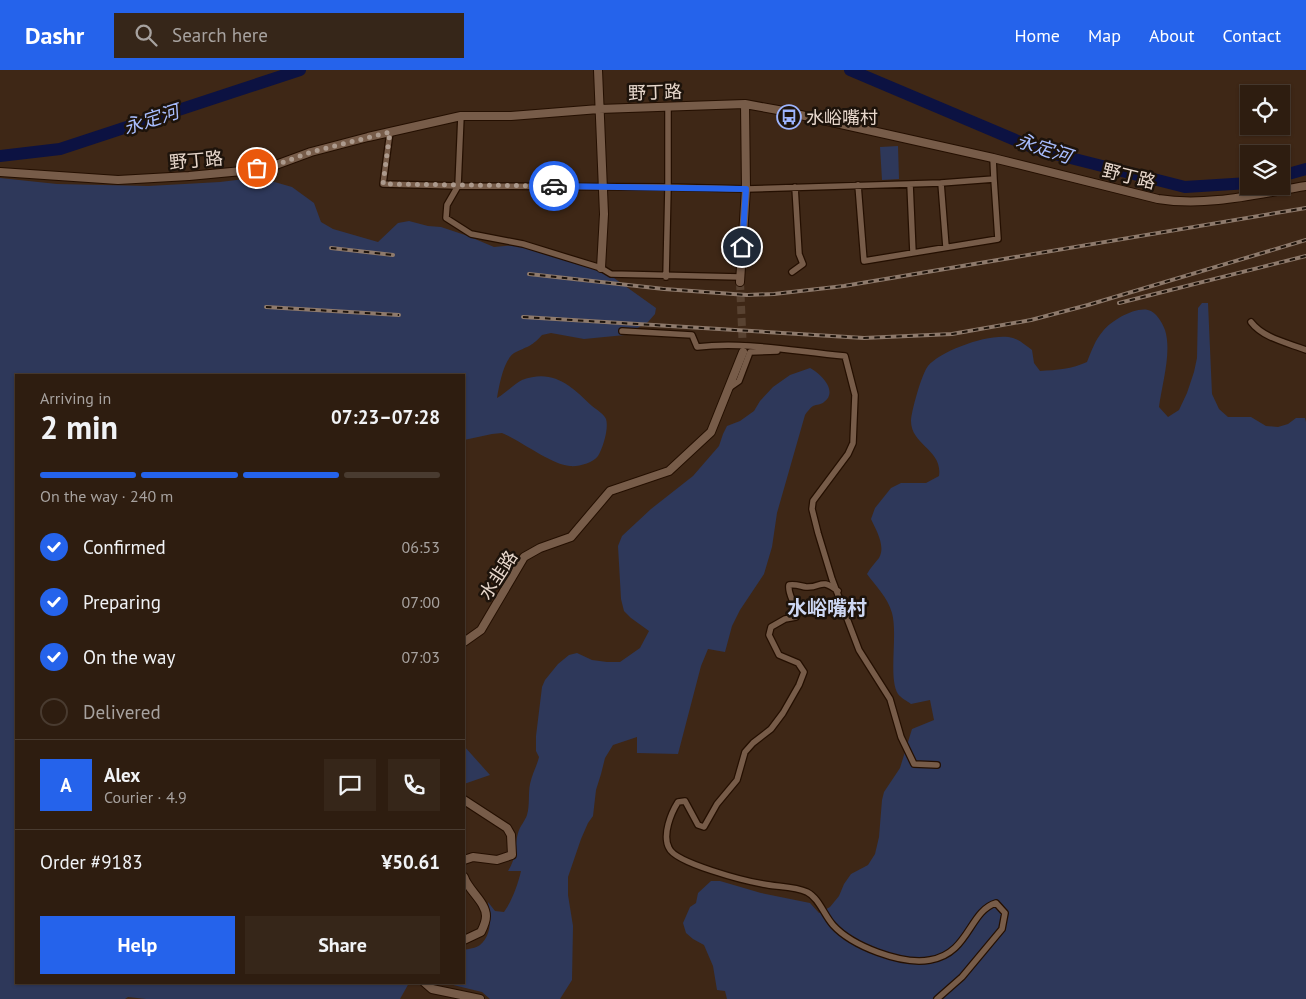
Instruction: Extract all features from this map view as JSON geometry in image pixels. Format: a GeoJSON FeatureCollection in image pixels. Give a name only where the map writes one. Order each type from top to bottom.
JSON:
{"type":"FeatureCollection","features":[{"type":"Feature","properties":{"kind":"main road"},"geometry":{"type":"LineString","coordinates":[[598,70],[604,214],[601,268]]}},
{"type":"Feature","properties":{"kind":"main road"},"geometry":{"type":"LineString","coordinates":[[740,280],[746,189],[746,104]]}},
{"type":"Feature","properties":{"kind":"main road","name":"野丁路"},"geometry":{"type":"LineString","coordinates":[[0,172],[118,180],[189,176],[273,166],[311,152],[461,116],[511,116],[599,107],[746,104],[993,158],[1176,202],[1195,203],[1306,186]]}},
{"type":"Feature","properties":{"kind":"main road","name":"水韭路"},"geometry":{"type":"LineString","coordinates":[[465,641],[481,630],[524,557],[540,548],[571,537],[610,491],[669,471],[711,432],[743,352]]}},
{"type":"Feature","properties":{"kind":"main road"},"geometry":{"type":"LineString","coordinates":[[465,801],[507,828],[511,835],[512,855],[497,860],[473,856],[465,860]]}},
{"type":"Feature","properties":{"kind":"main road"},"geometry":{"type":"LineString","coordinates":[[465,879],[483,906],[486,916],[481,932],[465,940]]}},
{"type":"Feature","properties":{"kind":"main road"},"geometry":{"type":"LineString","coordinates":[[426,984],[432,989],[480,999]]}},
{"type":"Feature","properties":{"kind":"street"},"geometry":{"type":"LineString","coordinates":[[666,276],[668,107]]}},
{"type":"Feature","properties":{"kind":"street"},"geometry":{"type":"LineString","coordinates":[[461,116],[458,186],[447,205],[446,218],[471,234],[523,244],[601,268],[611,274],[740,280]]}},
{"type":"Feature","properties":{"kind":"street"},"geometry":{"type":"LineString","coordinates":[[390,132],[383,184],[746,189],[942,183],[994,179]]}},
{"type":"Feature","properties":{"kind":"street"},"geometry":{"type":"LineString","coordinates":[[858,185],[864,261],[998,239],[993,158]]}},
{"type":"Feature","properties":{"kind":"street"},"geometry":{"type":"LineString","coordinates":[[942,183],[946,247]]}},
{"type":"Feature","properties":{"kind":"street"},"geometry":{"type":"LineString","coordinates":[[910,184],[913,253]]}},
{"type":"Feature","properties":{"kind":"street"},"geometry":{"type":"LineString","coordinates":[[792,272],[803,264],[799,254],[795,187]]}},
{"type":"Feature","properties":{"kind":"street"},"geometry":{"type":"LineString","coordinates":[[1251,322],[1256,328],[1272,337],[1306,350]]}},
{"type":"Feature","properties":{"kind":"street"},"geometry":{"type":"LineString","coordinates":[[622,331],[692,335],[698,347],[713,345],[756,346],[845,356],[855,395],[853,442],[848,454],[813,501],[812,509],[818,533],[859,650],[890,699],[901,737],[914,764],[937,765]]}},
{"type":"Feature","properties":{"kind":"street"},"geometry":{"type":"LineString","coordinates":[[729,388],[739,382],[750,352],[784,349]]}},
{"type":"Feature","properties":{"kind":"street"},"geometry":{"type":"LineString","coordinates":[[838,591],[829,584],[823,583],[807,587],[796,584],[789,585],[788,589],[797,610],[796,617],[785,619],[771,627],[769,635],[780,655],[798,663],[804,672],[800,685],[771,729],[745,752],[737,780],[717,804],[704,827],[698,825],[685,801],[678,802],[670,816],[667,841],[669,849],[674,856],[699,866],[762,884],[796,889],[808,893],[842,934],[887,955],[912,960],[930,960],[952,952],[961,944],[979,917],[990,905],[996,903],[1005,913],[1002,929],[962,978],[937,999]]}},
{"type":"Feature","properties":{"kind":"shaded area"},"geometry":{"type":"Polygon","coordinates":[[[898,146],[899,179],[882,180],[880,147],[898,146]]]}},
{"type":"Feature","properties":{"kind":"shaded area"},"geometry":{"type":"Polygon","coordinates":[[[0,178],[57,184],[148,186],[253,178],[271,181],[292,187],[314,203],[321,222],[333,229],[378,242],[398,223],[409,221],[441,227],[494,247],[516,245],[585,265],[614,278],[656,308],[655,314],[648,322],[625,335],[584,339],[551,333],[542,335],[533,344],[512,355],[505,366],[497,398],[522,380],[544,376],[562,381],[570,386],[605,417],[607,423],[606,433],[598,456],[589,463],[577,466],[554,462],[502,433],[465,440],[465,374],[15,374],[15,984],[408,984],[400,999],[146,999],[128,997],[125,999],[0,999],[0,178]]]}},
{"type":"Feature","properties":{"kind":"shaded area"},"geometry":{"type":"Polygon","coordinates":[[[1202,303],[1208,303],[1212,394],[1219,409],[1228,417],[1251,417],[1266,426],[1278,427],[1288,424],[1296,418],[1305,418],[1306,422],[1306,999],[727,999],[725,991],[717,990],[713,966],[704,945],[686,933],[683,923],[690,907],[696,903],[698,893],[711,881],[720,881],[761,893],[810,903],[819,913],[830,907],[839,896],[851,874],[868,865],[875,854],[879,837],[884,792],[900,768],[912,729],[934,720],[930,700],[911,704],[898,694],[895,687],[893,667],[894,622],[892,613],[885,597],[867,574],[881,553],[881,543],[871,519],[875,508],[891,488],[901,483],[926,483],[939,476],[939,467],[936,460],[916,436],[912,429],[911,421],[917,393],[928,366],[944,354],[968,344],[1004,337],[1016,339],[1032,350],[1034,363],[1040,371],[1076,366],[1087,362],[1098,338],[1111,323],[1130,313],[1148,310],[1154,313],[1160,321],[1167,339],[1166,368],[1159,407],[1168,417],[1179,410],[1194,372],[1197,358],[1198,308],[1202,303]]]}},
{"type":"Feature","properties":{"kind":"shaded area"},"geometry":{"type":"Polygon","coordinates":[[[810,368],[823,378],[830,393],[823,403],[814,405],[805,415],[777,513],[772,547],[764,574],[740,610],[732,626],[725,652],[708,649],[701,666],[678,754],[637,753],[637,737],[613,745],[605,758],[596,790],[593,816],[581,839],[568,877],[568,895],[573,926],[572,980],[560,999],[490,999],[482,992],[449,984],[465,984],[465,950],[480,945],[487,936],[490,925],[488,902],[495,911],[504,912],[510,903],[516,887],[521,871],[508,871],[514,857],[518,833],[527,815],[530,784],[539,757],[536,751],[536,736],[542,687],[545,680],[558,664],[569,655],[577,653],[592,660],[620,662],[640,648],[649,631],[624,611],[621,599],[618,546],[622,536],[651,509],[693,476],[719,446],[727,426],[740,421],[754,411],[760,401],[773,387],[790,375],[810,368]]]}},
{"type":"Feature","properties":{"kind":"shaded area"},"geometry":{"type":"Polygon","coordinates":[[[465,747],[490,775],[465,784],[465,747]]]}},
{"type":"Feature","properties":{"kind":"waterway","name":"永定河"},"geometry":{"type":"LineString","coordinates":[[0,156],[60,149],[300,70]]}},
{"type":"Feature","properties":{"kind":"waterway","name":"永定河"},"geometry":{"type":"LineString","coordinates":[[850,70],[1039,150],[1185,187],[1240,184]]}},
{"type":"Feature","properties":{"kind":"waterway","name":"永定河"},"geometry":{"type":"LineString","coordinates":[[1290,173],[1306,169]]}},
{"type":"Feature","properties":{"kind":"tunnel"},"geometry":{"type":"LineString","coordinates":[[740,282],[743,352]]}},
{"type":"Feature","properties":{"kind":"railway"},"geometry":{"type":"LineString","coordinates":[[529,274],[664,289],[747,295],[774,294],[844,286],[1306,208]]}},
{"type":"Feature","properties":{"kind":"railway"},"geometry":{"type":"LineString","coordinates":[[523,317],[864,338],[952,334],[1031,320],[1088,305],[1306,240]]}},
{"type":"Feature","properties":{"kind":"railway"},"geometry":{"type":"LineString","coordinates":[[331,248],[393,255]]}},
{"type":"Feature","properties":{"kind":"railway"},"geometry":{"type":"LineString","coordinates":[[1119,303],[1306,256]]}},
{"type":"Feature","properties":{"kind":"railway"},"geometry":{"type":"LineString","coordinates":[[266,307],[399,315]]}},
{"type":"Feature","properties":{"kind":"way so far"},"geometry":{"type":"LineString","coordinates":[[257,168],[273,166],[311,152],[390,132],[383,184],[554,186]]}},
{"type":"Feature","properties":{"kind":"place","name":"水峪嘴村"},"geometry":{"type":"Point","coordinates":[789,117]}},
{"type":"Feature","properties":{"kind":"district","name":"水峪嘴村"},"geometry":{"type":"Point","coordinates":[827,608]}},
{"type":"Feature","properties":{"kind":"route"},"geometry":{"type":"LineString","coordinates":[[554,186],[746,189],[742,247]]}}]}
